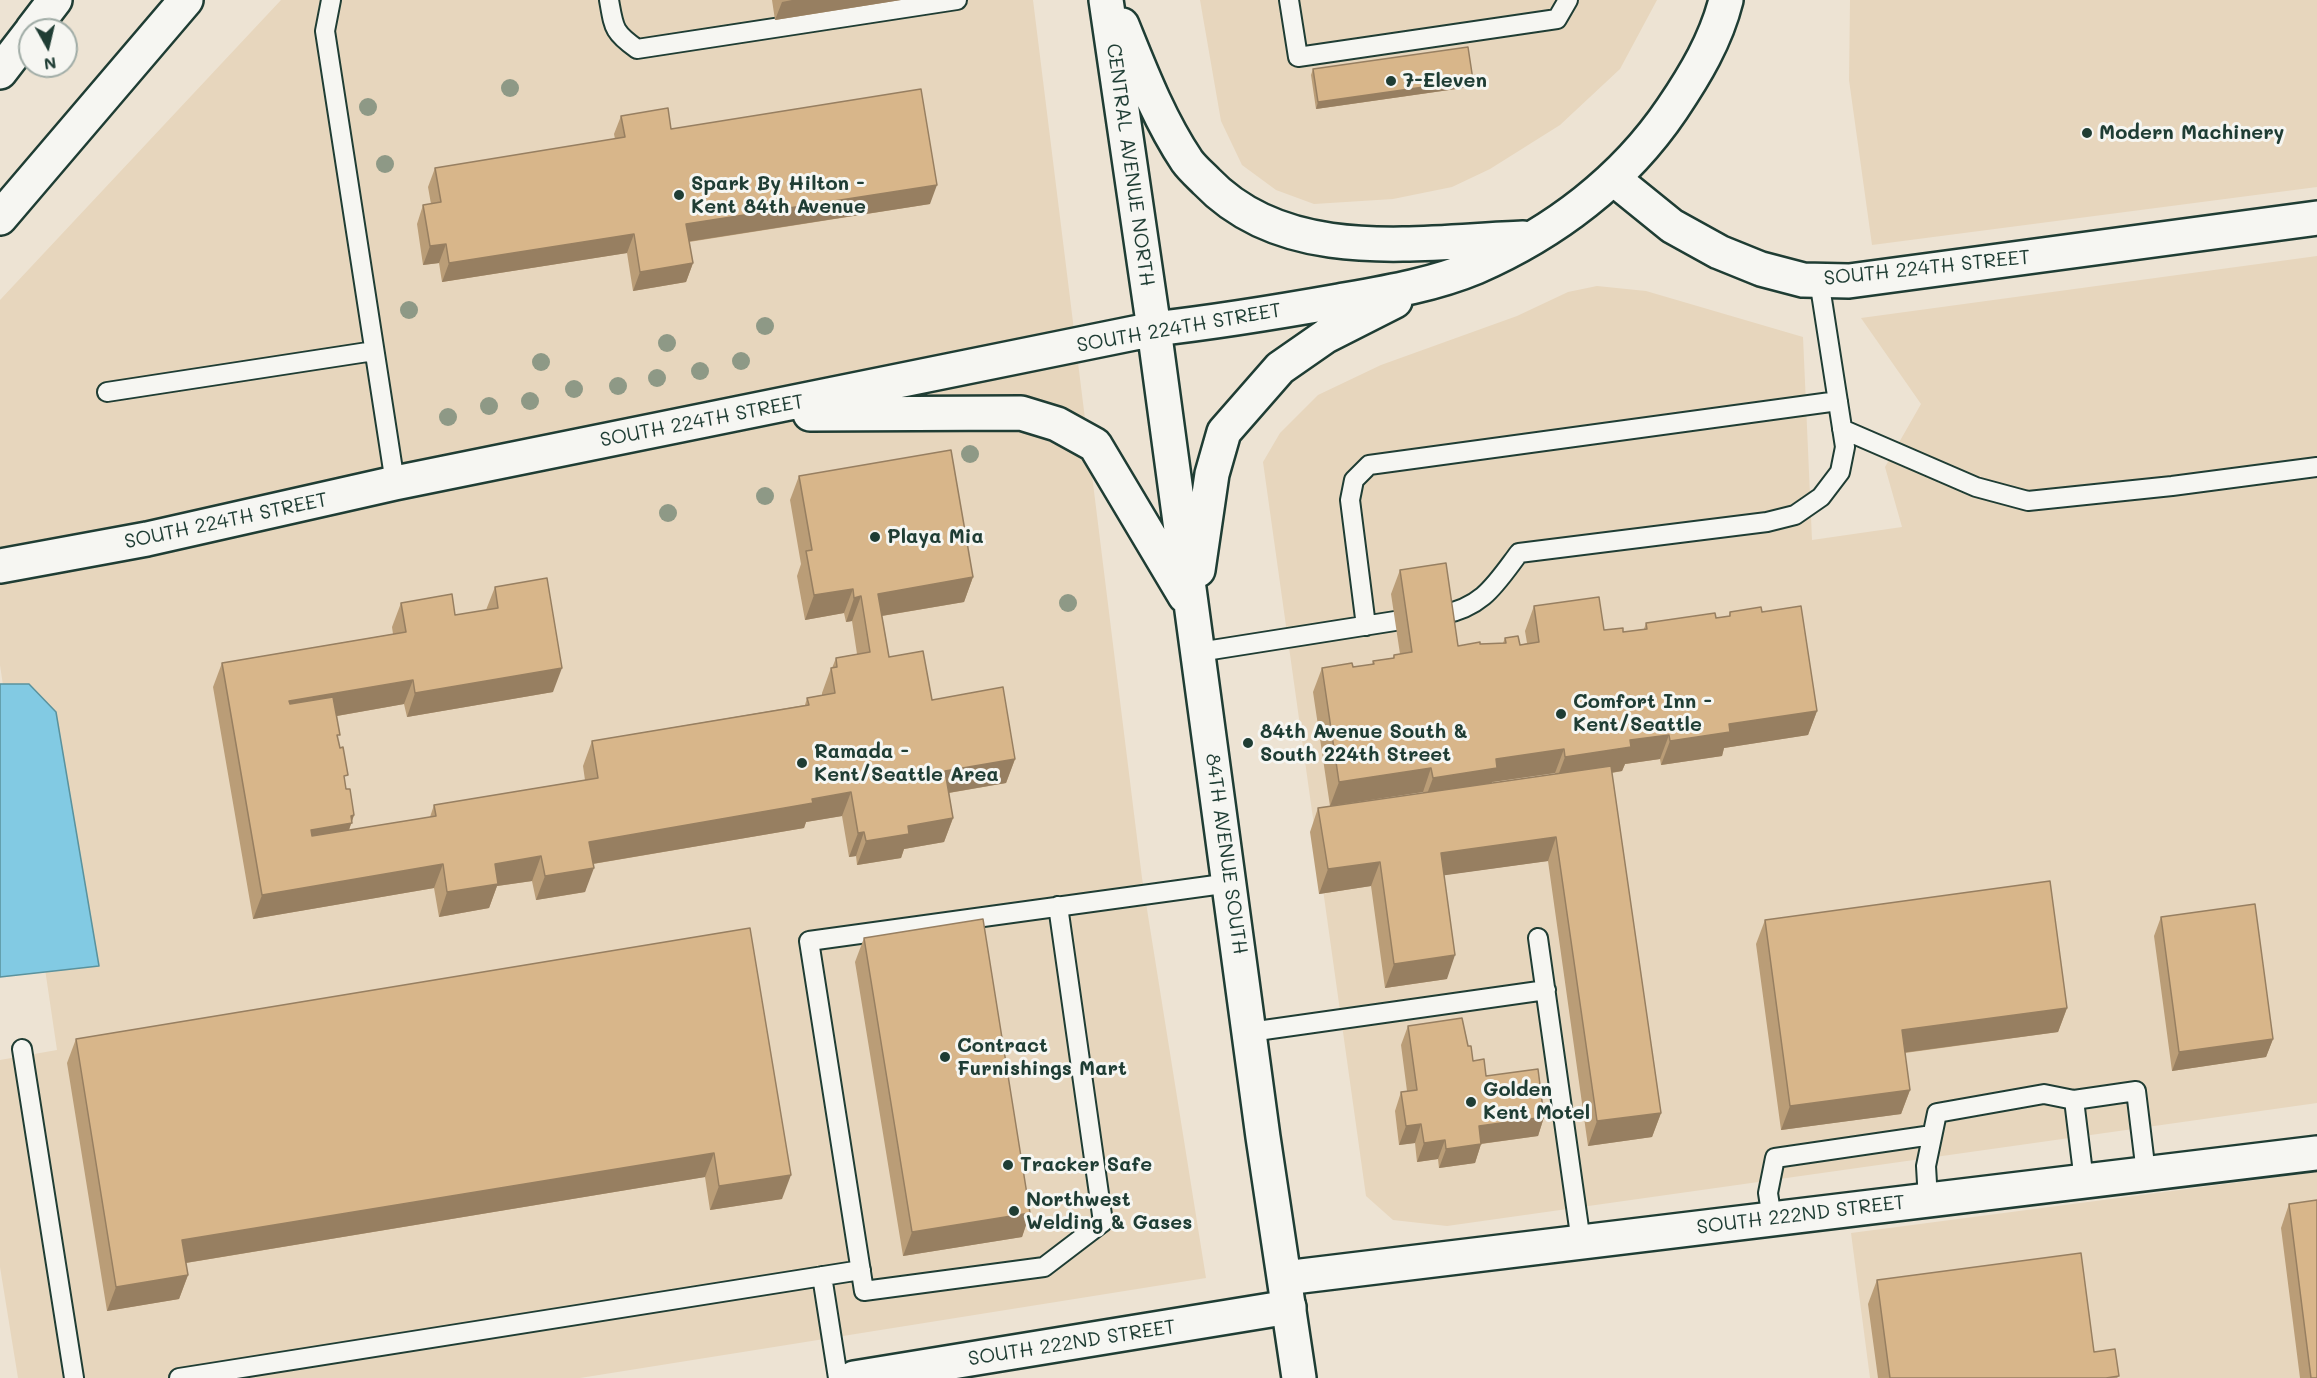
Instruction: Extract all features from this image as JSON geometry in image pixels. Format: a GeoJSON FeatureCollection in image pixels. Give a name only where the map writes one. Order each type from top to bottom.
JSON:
{"type":"FeatureCollection","features":[{"type":"Feature","properties":{"kind":"main road"},"geometry":{"type":"LineString","coordinates":[[41,18],[55,0]]}},
{"type":"Feature","properties":{"kind":"main road"},"geometry":{"type":"LineString","coordinates":[[0,218],[186,0]]}},
{"type":"Feature","properties":{"kind":"main road","name":"CENTRAL AVENUE NORTH"},"geometry":{"type":"LineString","coordinates":[[1106,0],[1154,329]]}},
{"type":"Feature","properties":{"kind":"main road"},"geometry":{"type":"LineString","coordinates":[[1111,0],[1158,111],[1188,163],[1216,192],[1248,214],[1299,235],[1345,242],[1410,244],[1534,238]]}},
{"type":"Feature","properties":{"kind":"main road"},"geometry":{"type":"LineString","coordinates":[[1614,179],[1658,129],[1692,79],[1717,29],[1726,0]]}},
{"type":"Feature","properties":{"kind":"main road"},"geometry":{"type":"LineString","coordinates":[[0,72],[18,48]]}},
{"type":"Feature","properties":{"kind":"main road","name":"SOUTH 224TH STREET"},"geometry":{"type":"LineString","coordinates":[[0,566],[147,539],[395,483],[1154,329],[1233,320],[1384,293],[1474,267],[1534,238],[1614,179],[1672,225],[1719,252],[1761,269],[1803,280],[1849,281],[2317,218]]}},
{"type":"Feature","properties":{"kind":"main road"},"geometry":{"type":"LineString","coordinates":[[1192,608],[1212,474],[1224,432],[1280,368],[1316,342],[1444,277]]}},
{"type":"Feature","properties":{"kind":"main road","name":"84TH AVENUE SOUTH"},"geometry":{"type":"LineString","coordinates":[[1154,329],[1299,1378]]}},
{"type":"Feature","properties":{"kind":"main road"},"geometry":{"type":"LineString","coordinates":[[737,414],[1021,413],[1057,424],[1095,445],[1192,608]]}},
{"type":"Feature","properties":{"kind":"main road","name":"SOUTH 222ND STREET"},"geometry":{"type":"LineString","coordinates":[[854,1378],[1287,1292],[1581,1242],[2317,1153]]}},
{"type":"Feature","properties":{"kind":"lane"},"geometry":{"type":"LineString","coordinates":[[331,0],[325,31],[395,483]]}},
{"type":"Feature","properties":{"kind":"lane"},"geometry":{"type":"LineString","coordinates":[[609,0],[614,25],[620,37],[637,49],[957,0]]}},
{"type":"Feature","properties":{"kind":"lane"},"geometry":{"type":"LineString","coordinates":[[1289,0],[1298,57],[1557,19],[1568,0]]}},
{"type":"Feature","properties":{"kind":"lane"},"geometry":{"type":"LineString","coordinates":[[1441,615],[1459,611],[1485,596],[1519,554],[1767,522],[1795,515],[1821,497],[1840,472],[1845,447],[1819,280]]}},
{"type":"Feature","properties":{"kind":"lane"},"geometry":{"type":"LineString","coordinates":[[107,392],[374,351]]}},
{"type":"Feature","properties":{"kind":"lane"},"geometry":{"type":"LineString","coordinates":[[1366,626],[1350,500],[1354,480],[1369,465],[1838,401]]}},
{"type":"Feature","properties":{"kind":"lane"},"geometry":{"type":"LineString","coordinates":[[1842,429],[1976,487],[2028,501],[2172,486],[2317,467]]}},
{"type":"Feature","properties":{"kind":"lane"},"geometry":{"type":"LineString","coordinates":[[1199,652],[1395,621]]}},
{"type":"Feature","properties":{"kind":"lane"},"geometry":{"type":"LineString","coordinates":[[1058,906],[1102,1222],[1044,1267],[864,1291],[809,940],[1058,906],[1230,883]]}},
{"type":"Feature","properties":{"kind":"lane"},"geometry":{"type":"LineString","coordinates":[[1538,938],[1581,1242]]}},
{"type":"Feature","properties":{"kind":"lane"},"geometry":{"type":"LineString","coordinates":[[1250,1032],[1545,990]]}},
{"type":"Feature","properties":{"kind":"lane"},"geometry":{"type":"LineString","coordinates":[[22,1049],[74,1378]]}},
{"type":"Feature","properties":{"kind":"lane"},"geometry":{"type":"LineString","coordinates":[[1928,1200],[1926,1166],[1937,1113],[2044,1094],[2074,1100],[2136,1091],[2146,1173]]}},
{"type":"Feature","properties":{"kind":"lane"},"geometry":{"type":"LineString","coordinates":[[2074,1100],[2084,1181]]}},
{"type":"Feature","properties":{"kind":"lane"},"geometry":{"type":"LineString","coordinates":[[1772,1219],[1768,1193],[1775,1158],[1932,1136]]}},
{"type":"Feature","properties":{"kind":"lane"},"geometry":{"type":"LineString","coordinates":[[179,1378],[861,1270]]}},
{"type":"Feature","properties":{"kind":"lane"},"geometry":{"type":"LineString","coordinates":[[822,1276],[838,1378]]}},
{"type":"Feature","properties":{"kind":"shaded area"},"geometry":{"type":"Polygon","coordinates":[[[281,0],[1033,0],[1142,878],[1206,1278],[580,1378],[18,1378],[0,1267],[0,1060],[57,1050],[0,665],[0,300],[281,0]]]}},
{"type":"Feature","properties":{"kind":"shaded area"},"geometry":{"type":"Polygon","coordinates":[[[1200,0],[1657,0],[1620,69],[1560,125],[1490,169],[1452,187],[1393,199],[1314,204],[1276,190],[1242,165],[1221,121],[1200,0]]]}},
{"type":"Feature","properties":{"kind":"shaded area","name":"Modern Machinery"},"geometry":{"type":"Polygon","coordinates":[[[1850,0],[2317,0],[2317,187],[1872,245],[1849,80],[1850,0]]]}},
{"type":"Feature","properties":{"kind":"shaded area"},"geometry":{"type":"Polygon","coordinates":[[[2317,256],[2317,1103],[1447,1226],[1393,1220],[1366,1196],[1263,462],[1280,433],[1318,395],[1381,365],[1517,316],[1568,292],[1597,286],[1646,291],[1803,337],[1812,540],[1902,527],[1885,467],[1921,404],[1861,318],[2317,256]]]}},
{"type":"Feature","properties":{"kind":"shaded area"},"geometry":{"type":"Polygon","coordinates":[[[2317,1172],[2317,1378],[1870,1378],[1851,1233],[2317,1172]]]}},
{"type":"Feature","properties":{"kind":"water"},"geometry":{"type":"Polygon","coordinates":[[[0,684],[29,684],[56,712],[99,966],[0,977],[0,684]]]}},
{"type":"Feature","properties":{"kind":"building","name":"7-Eleven"},"geometry":{"type":"Polygon","coordinates":[[[1468,47],[1473,80],[1318,102],[1313,69],[1468,47]]]}},
{"type":"Feature","properties":{"kind":"building","name":"Spark By Hilton - Kent 84th Avenue"},"geometry":{"type":"Polygon","coordinates":[[[921,89],[937,185],[686,224],[693,263],[640,272],[634,234],[449,263],[446,244],[430,246],[423,205],[441,202],[435,168],[625,137],[621,116],[668,108],[671,129],[921,89]]]}},
{"type":"Feature","properties":{"kind":"building","name":"Ramada - Kent/Seattle Area"},"geometry":{"type":"Polygon","coordinates":[[[951,450],[973,577],[878,594],[889,657],[923,651],[932,700],[1003,687],[1015,759],[945,771],[953,818],[908,826],[909,834],[866,841],[864,832],[858,833],[851,792],[812,799],[813,803],[589,842],[594,868],[545,876],[541,856],[495,864],[498,884],[447,892],[443,864],[262,895],[222,663],[406,632],[401,603],[452,594],[455,615],[498,608],[495,587],[547,578],[562,668],[415,693],[413,680],[289,701],[290,704],[333,697],[340,735],[337,735],[340,748],[343,747],[348,775],[344,776],[346,789],[350,789],[354,815],[351,816],[352,823],[311,830],[312,836],[436,816],[434,805],[598,778],[592,741],[809,705],[807,698],[835,693],[831,668],[837,667],[836,658],[870,652],[861,596],[854,598],[853,589],[814,595],[806,551],[812,550],[799,476],[951,450]]]}},
{"type":"Feature","properties":{"kind":"building","name":"Comfort Inn - Kent/Seattle"},"geometry":{"type":"Polygon","coordinates":[[[1446,563],[1458,646],[1480,642],[1480,644],[1506,643],[1505,638],[1518,636],[1520,645],[1539,642],[1534,606],[1599,597],[1604,630],[1623,628],[1623,632],[1647,629],[1646,623],[1715,613],[1716,618],[1730,616],[1730,612],[1761,607],[1762,612],[1801,606],[1817,711],[1729,724],[1730,732],[1670,741],[1669,735],[1630,740],[1631,747],[1565,757],[1564,749],[1496,759],[1497,768],[1433,778],[1431,768],[1339,782],[1322,668],[1352,663],[1353,667],[1374,664],[1373,661],[1412,652],[1400,570],[1446,563]]]}},
{"type":"Feature","properties":{"kind":"building"},"geometry":{"type":"Polygon","coordinates":[[[1611,766],[1661,1113],[1597,1121],[1556,837],[1441,853],[1455,955],[1394,964],[1380,862],[1328,869],[1318,808],[1611,766]]]}},
{"type":"Feature","properties":{"kind":"building"},"geometry":{"type":"Polygon","coordinates":[[[2050,881],[2067,1008],[1902,1030],[1910,1090],[1790,1106],[1765,920],[2050,881]]]}},
{"type":"Feature","properties":{"kind":"building"},"geometry":{"type":"Polygon","coordinates":[[[2255,904],[2273,1039],[2179,1052],[2161,917],[2255,904]]]}},
{"type":"Feature","properties":{"kind":"building"},"geometry":{"type":"Polygon","coordinates":[[[983,919],[1030,1213],[912,1232],[864,938],[983,919]]]}},
{"type":"Feature","properties":{"kind":"building"},"geometry":{"type":"Polygon","coordinates":[[[750,928],[791,1175],[719,1186],[714,1153],[182,1240],[188,1275],[116,1287],[76,1039],[750,928]]]}},
{"type":"Feature","properties":{"kind":"building","name":"Golden Kent Motel"},"geometry":{"type":"Polygon","coordinates":[[[1462,1018],[1473,1061],[1484,1059],[1486,1076],[1538,1069],[1544,1117],[1479,1126],[1481,1144],[1446,1149],[1445,1140],[1424,1143],[1421,1124],[1406,1126],[1401,1092],[1417,1090],[1408,1026],[1462,1018]]]}},
{"type":"Feature","properties":{"kind":"building"},"geometry":{"type":"Polygon","coordinates":[[[2317,1200],[2317,1378],[2311,1378],[2289,1204],[2317,1200]]]}},
{"type":"Feature","properties":{"kind":"building"},"geometry":{"type":"Polygon","coordinates":[[[2081,1253],[2094,1352],[2115,1349],[2119,1376],[2106,1378],[1890,1378],[1877,1280],[2081,1253]]]}},
{"type":"Feature","properties":{"kind":"place","name":"7-Eleven"},"geometry":{"type":"Point","coordinates":[1391,81]}},
{"type":"Feature","properties":{"kind":"place","name":"Modern Machinery"},"geometry":{"type":"Point","coordinates":[2087,133]}},
{"type":"Feature","properties":{"kind":"place","name":"Spark By Hilton - Kent 84th Avenue"},"geometry":{"type":"Point","coordinates":[679,195]}},
{"type":"Feature","properties":{"kind":"place","name":"Playa Mia"},"geometry":{"type":"Point","coordinates":[875,537]}},
{"type":"Feature","properties":{"kind":"place","name":"Comfort Inn - Kent/Seattle"},"geometry":{"type":"Point","coordinates":[1561,714]}},
{"type":"Feature","properties":{"kind":"place","name":"84th Avenue South & South 224th Street"},"geometry":{"type":"Point","coordinates":[1248,743]}},
{"type":"Feature","properties":{"kind":"place","name":"Ramada - Kent/Seattle Area"},"geometry":{"type":"Point","coordinates":[802,763]}},
{"type":"Feature","properties":{"kind":"place","name":"Contract Furnishings Mart"},"geometry":{"type":"Point","coordinates":[945,1057]}},
{"type":"Feature","properties":{"kind":"place","name":"Golden Kent Motel"},"geometry":{"type":"Point","coordinates":[1471,1102]}},
{"type":"Feature","properties":{"kind":"place","name":"Tracker Safe"},"geometry":{"type":"Point","coordinates":[1008,1165]}},
{"type":"Feature","properties":{"kind":"place","name":"Northwest Welding & Gases"},"geometry":{"type":"Point","coordinates":[1014,1211]}}]}
